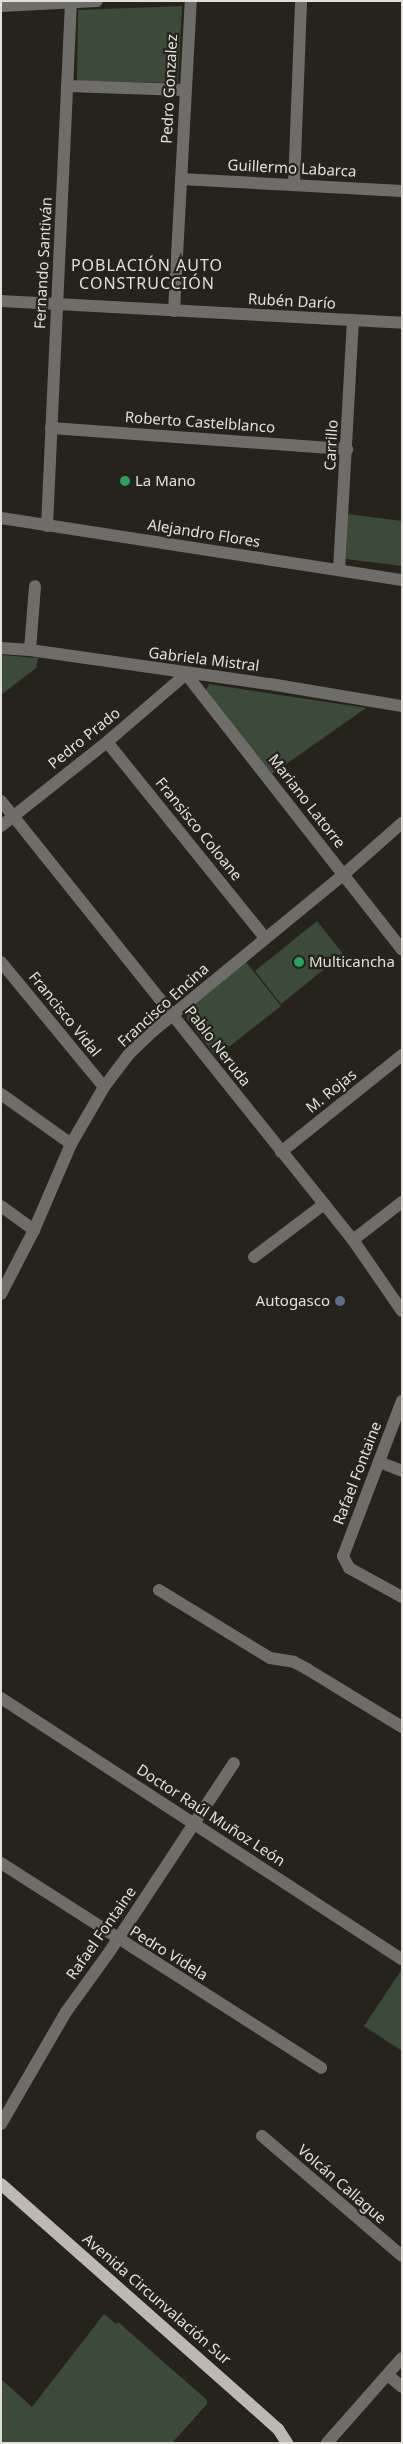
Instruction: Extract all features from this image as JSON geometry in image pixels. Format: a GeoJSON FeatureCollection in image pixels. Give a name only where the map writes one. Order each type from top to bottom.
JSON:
{"type":"FeatureCollection","features":[{"type":"Feature","properties":{"kind":"main road","name":"Avenida Circunvalación Sur"},"geometry":{"type":"LineString","coordinates":[[1,2184],[278,2428],[288,2443]]}},
{"type":"Feature","properties":{"kind":"street"},"geometry":{"type":"LineString","coordinates":[[1,6],[97,1]]}},
{"type":"Feature","properties":{"kind":"street","name":"Pedro Gonzalez"},"geometry":{"type":"LineString","coordinates":[[174,311],[191,1]]}},
{"type":"Feature","properties":{"kind":"street"},"geometry":{"type":"LineString","coordinates":[[294,185],[301,1]]}},
{"type":"Feature","properties":{"kind":"street","name":"Fernando Santiván"},"geometry":{"type":"LineString","coordinates":[[47,526],[71,2]]}},
{"type":"Feature","properties":{"kind":"street"},"geometry":{"type":"LineString","coordinates":[[67,86],[185,90]]}},
{"type":"Feature","properties":{"kind":"street","name":"Guillermo Labarca"},"geometry":{"type":"LineString","coordinates":[[181,179],[402,191]]}},
{"type":"Feature","properties":{"kind":"street","name":"Rubén Darío"},"geometry":{"type":"LineString","coordinates":[[1,301],[402,323]]}},
{"type":"Feature","properties":{"kind":"street","name":"Carrillo"},"geometry":{"type":"LineString","coordinates":[[340,570],[353,321]]}},
{"type":"Feature","properties":{"kind":"street","name":"Roberto Castelblanco"},"geometry":{"type":"LineString","coordinates":[[52,428],[347,449]]}},
{"type":"Feature","properties":{"kind":"street","name":"Alejandro Flores"},"geometry":{"type":"LineString","coordinates":[[1,518],[402,580]]}},
{"type":"Feature","properties":{"kind":"street"},"geometry":{"type":"LineString","coordinates":[[30,650],[35,586]]}},
{"type":"Feature","properties":{"kind":"street","name":"Gabriela Mistral"},"geometry":{"type":"LineString","coordinates":[[1,648],[30,650],[186,674],[270,684],[402,706]]}},
{"type":"Feature","properties":{"kind":"street","name":"Pedro Prado"},"geometry":{"type":"LineString","coordinates":[[1,826],[107,742],[186,674]]}},
{"type":"Feature","properties":{"kind":"street","name":"Mariano Latorre"},"geometry":{"type":"LineString","coordinates":[[186,674],[402,949]]}},
{"type":"Feature","properties":{"kind":"street","name":"Fransisco Coloane"},"geometry":{"type":"LineString","coordinates":[[107,742],[265,938]]}},
{"type":"Feature","properties":{"kind":"street","name":"Pablo Neruda"},"geometry":{"type":"LineString","coordinates":[[1,801],[353,1240],[402,1311]]}},
{"type":"Feature","properties":{"kind":"street","name":"Francisco Encina"},"geometry":{"type":"LineString","coordinates":[[1,1294],[34,1230],[71,1144],[104,1087],[129,1054],[265,938],[344,875],[402,822]]}},
{"type":"Feature","properties":{"kind":"street","name":"Francisco Vidal"},"geometry":{"type":"LineString","coordinates":[[1,962],[104,1087]]}},
{"type":"Feature","properties":{"kind":"street","name":"M. Rojas"},"geometry":{"type":"LineString","coordinates":[[281,1152],[402,1056]]}},
{"type":"Feature","properties":{"kind":"street"},"geometry":{"type":"LineString","coordinates":[[1,1094],[71,1144]]}},
{"type":"Feature","properties":{"kind":"street"},"geometry":{"type":"LineString","coordinates":[[353,1240],[402,1202]]}},
{"type":"Feature","properties":{"kind":"street"},"geometry":{"type":"LineString","coordinates":[[254,1257],[324,1204]]}},
{"type":"Feature","properties":{"kind":"street"},"geometry":{"type":"LineString","coordinates":[[1,1206],[34,1230]]}},
{"type":"Feature","properties":{"kind":"street","name":"Rafael Fontaine"},"geometry":{"type":"LineString","coordinates":[[402,1401],[342,1556],[349,1568],[402,1597]]}},
{"type":"Feature","properties":{"kind":"street"},"geometry":{"type":"LineString","coordinates":[[379,1462],[402,1470]]}},
{"type":"Feature","properties":{"kind":"street"},"geometry":{"type":"LineString","coordinates":[[159,1590],[270,1658],[300,1666],[402,1727]]}},
{"type":"Feature","properties":{"kind":"street","name":"Doctor Raúl Muñoz León"},"geometry":{"type":"LineString","coordinates":[[1,1698],[402,1959]]}},
{"type":"Feature","properties":{"kind":"street","name":"Rafael Fontaine"},"geometry":{"type":"LineString","coordinates":[[1,2124],[66,2012],[118,1939],[234,1763]]}},
{"type":"Feature","properties":{"kind":"street","name":"Pedro Videla"},"geometry":{"type":"LineString","coordinates":[[1,1862],[320,2068]]}},
{"type":"Feature","properties":{"kind":"street","name":"Volcán Callague"},"geometry":{"type":"LineString","coordinates":[[262,2136],[402,2256]]}},
{"type":"Feature","properties":{"kind":"street"},"geometry":{"type":"LineString","coordinates":[[327,2443],[402,2358]]}},
{"type":"Feature","properties":{"kind":"street"},"geometry":{"type":"LineString","coordinates":[[388,2375],[402,2387]]}},
{"type":"Feature","properties":{"kind":"green space"},"geometry":{"type":"Polygon","coordinates":[[[182,6],[178,83],[77,81],[78,10],[182,6]]]}},
{"type":"Feature","properties":{"kind":"green space"},"geometry":{"type":"Polygon","coordinates":[[[347,514],[402,521],[402,566],[346,559],[347,514]]]}},
{"type":"Feature","properties":{"kind":"green space"},"geometry":{"type":"Polygon","coordinates":[[[1,655],[38,658],[36,668],[1,695],[1,655]]]}},
{"type":"Feature","properties":{"kind":"green space"},"geometry":{"type":"Polygon","coordinates":[[[209,684],[366,708],[272,774],[205,692],[209,684]]]}},
{"type":"Feature","properties":{"kind":"green space","name":"Multicancha"},"geometry":{"type":"Polygon","coordinates":[[[317,921],[343,954],[281,1004],[255,971],[317,921]]]}},
{"type":"Feature","properties":{"kind":"green space"},"geometry":{"type":"Polygon","coordinates":[[[246,962],[281,1006],[216,1057],[187,1019],[188,1007],[246,962]]]}},
{"type":"Feature","properties":{"kind":"green space"},"geometry":{"type":"Polygon","coordinates":[[[402,1969],[402,2051],[364,2026],[402,1969]]]}},
{"type":"Feature","properties":{"kind":"green space"},"geometry":{"type":"Polygon","coordinates":[[[104,2314],[116,2324],[118,2322],[207,2400],[207,2404],[172,2443],[1,2443],[1,2379],[32,2407],[104,2314]]]}},
{"type":"Feature","properties":{"kind":"place","name":"La Mano"},"geometry":{"type":"Point","coordinates":[125,481]}},
{"type":"Feature","properties":{"kind":"place","name":"Multicancha"},"geometry":{"type":"Point","coordinates":[299,962]}},
{"type":"Feature","properties":{"kind":"place","name":"Autogasco"},"geometry":{"type":"Point","coordinates":[340,1301]}},
{"type":"Feature","properties":{"kind":"district","name":"POBLACIÓN AUTO CONSTRUCCIÓN"},"geometry":{"type":"Point","coordinates":[147,274]}}]}
